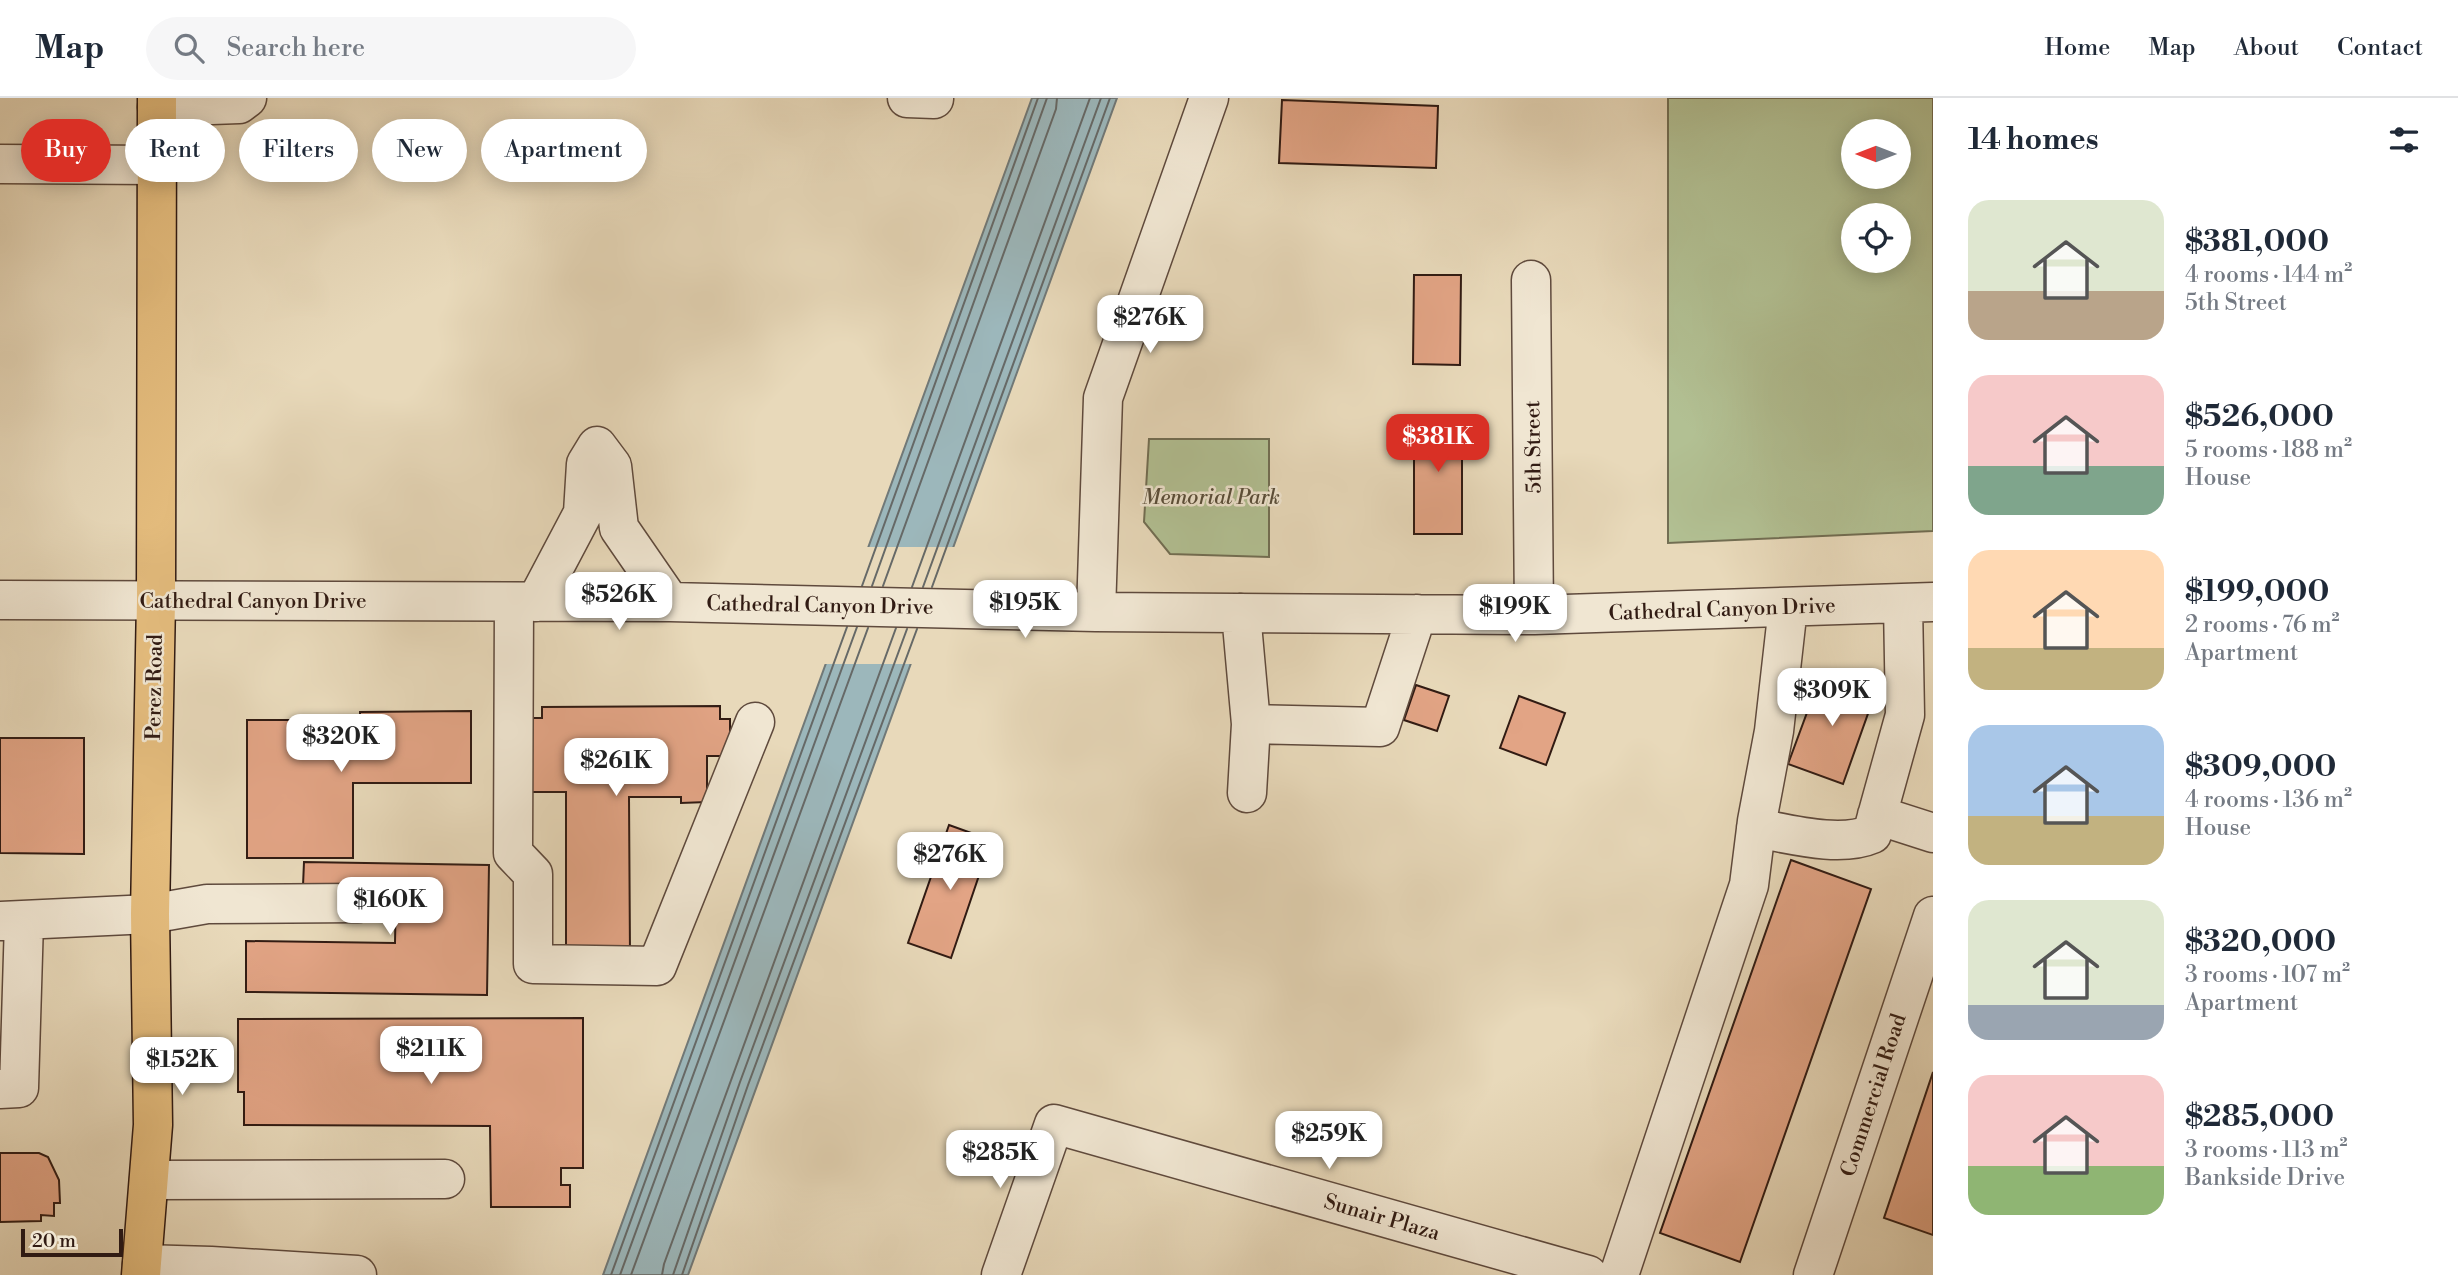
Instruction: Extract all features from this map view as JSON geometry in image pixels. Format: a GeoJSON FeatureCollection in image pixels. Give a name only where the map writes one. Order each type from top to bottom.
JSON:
{"type":"FeatureCollection","features":[{"type":"Feature","properties":{"kind":"main road","name":"Perez Road"},"geometry":{"type":"LineString","coordinates":[[142,1270],[153,1125],[150,914],[156,601],[157,182]]}},
{"type":"Feature","properties":{"kind":"street"},"geometry":{"type":"LineString","coordinates":[[157,103],[239,104],[247,98]]}},
{"type":"Feature","properties":{"kind":"street"},"geometry":{"type":"LineString","coordinates":[[907,98],[934,99]]}},
{"type":"Feature","properties":{"kind":"street"},"geometry":{"type":"LineString","coordinates":[[1096,612],[1103,398],[1209,98]]}},
{"type":"Feature","properties":{"kind":"street"},"geometry":{"type":"LineString","coordinates":[[0,164],[125,165]]}},
{"type":"Feature","properties":{"kind":"street","name":"5th Street"},"geometry":{"type":"LineString","coordinates":[[1531,280],[1535,615]]}},
{"type":"Feature","properties":{"kind":"street"},"geometry":{"type":"LineString","coordinates":[[670,602],[620,528],[612,466],[597,446],[586,464],[583,513],[525,602],[513,853],[533,874],[533,964],[657,966],[755,722]]}},
{"type":"Feature","properties":{"kind":"street","name":"Cathedral Canyon Drive"},"geometry":{"type":"LineString","coordinates":[[0,600],[670,602],[1096,612],[1535,615],[1918,603]]}},
{"type":"Feature","properties":{"kind":"street"},"geometry":{"type":"LineString","coordinates":[[1756,828],[1804,836],[1861,839],[1872,834],[1905,715],[1918,603]]}},
{"type":"Feature","properties":{"kind":"street"},"geometry":{"type":"LineString","coordinates":[[1619,1275],[1749,885],[1756,828],[1774,731],[1788,607]]}},
{"type":"Feature","properties":{"kind":"street"},"geometry":{"type":"LineString","coordinates":[[1241,613],[1251,724],[1247,793]]}},
{"type":"Feature","properties":{"kind":"street"},"geometry":{"type":"LineString","coordinates":[[1251,724],[1380,727],[1417,614]]}},
{"type":"Feature","properties":{"kind":"street"},"geometry":{"type":"LineString","coordinates":[[1877,815],[1933,832]]}},
{"type":"Feature","properties":{"kind":"street"},"geometry":{"type":"LineString","coordinates":[[0,1089],[19,1088],[12,921],[150,914],[207,904],[358,903]]}},
{"type":"Feature","properties":{"kind":"street","name":"Commercial Road"},"geometry":{"type":"LineString","coordinates":[[1814,1275],[1933,916]]}},
{"type":"Feature","properties":{"kind":"street","name":"Sunair Plaza"},"geometry":{"type":"LineString","coordinates":[[1001,1275],[1054,1124],[1588,1275]]}},
{"type":"Feature","properties":{"kind":"street"},"geometry":{"type":"LineString","coordinates":[[149,1180],[445,1179]]}},
{"type":"Feature","properties":{"kind":"street"},"geometry":{"type":"LineString","coordinates":[[142,1270],[211,1266],[357,1275]]}},
{"type":"Feature","properties":{"kind":"green space"},"geometry":{"type":"Polygon","coordinates":[[[1668,98],[1933,98],[1933,531],[1668,543],[1668,98]]]}},
{"type":"Feature","properties":{"kind":"green space","name":"Memorial Park"},"geometry":{"type":"Polygon","coordinates":[[[1149,439],[1269,439],[1269,557],[1170,554],[1144,522],[1149,439]]]}},
{"type":"Feature","properties":{"kind":"water"},"geometry":{"type":"Polygon","coordinates":[[[1032,98],[1117,98],[688,1275],[603,1275],[1032,98]]]}},
{"type":"Feature","properties":{"kind":"pier"},"geometry":{"type":"Polygon","coordinates":[[[865,547],[958,547],[915,664],[823,664],[865,547]]]}},
{"type":"Feature","properties":{"kind":"building"},"geometry":{"type":"Polygon","coordinates":[[[1282,100],[1438,106],[1436,168],[1279,163],[1282,100]]]}},
{"type":"Feature","properties":{"kind":"building"},"geometry":{"type":"Polygon","coordinates":[[[1414,275],[1461,275],[1460,365],[1413,364],[1414,275]]]}},
{"type":"Feature","properties":{"kind":"building"},"geometry":{"type":"Polygon","coordinates":[[[1414,415],[1462,415],[1462,534],[1414,534],[1414,415]]]}},
{"type":"Feature","properties":{"kind":"building"},"geometry":{"type":"Polygon","coordinates":[[[1822,672],[1876,691],[1843,784],[1788,764],[1822,672]]]}},
{"type":"Feature","properties":{"kind":"building"},"geometry":{"type":"Polygon","coordinates":[[[1416,685],[1449,696],[1437,731],[1404,720],[1416,685]]]}},
{"type":"Feature","properties":{"kind":"building"},"geometry":{"type":"Polygon","coordinates":[[[1519,696],[1565,713],[1546,765],[1500,748],[1519,696]]]}},
{"type":"Feature","properties":{"kind":"building"},"geometry":{"type":"Polygon","coordinates":[[[720,706],[720,719],[730,719],[730,756],[707,756],[707,802],[681,803],[681,797],[629,797],[630,955],[566,957],[566,792],[531,792],[531,718],[542,718],[542,707],[720,706]]]}},
{"type":"Feature","properties":{"kind":"building"},"geometry":{"type":"Polygon","coordinates":[[[471,711],[471,783],[353,783],[353,858],[247,858],[247,720],[360,720],[360,712],[471,711]]]}},
{"type":"Feature","properties":{"kind":"building"},"geometry":{"type":"Polygon","coordinates":[[[0,738],[84,738],[84,854],[0,853],[0,738]]]}},
{"type":"Feature","properties":{"kind":"building"},"geometry":{"type":"Polygon","coordinates":[[[949,825],[991,840],[951,958],[908,943],[949,825]]]}},
{"type":"Feature","properties":{"kind":"building"},"geometry":{"type":"Polygon","coordinates":[[[1791,860],[1871,889],[1740,1262],[1660,1233],[1791,860]]]}},
{"type":"Feature","properties":{"kind":"building"},"geometry":{"type":"Polygon","coordinates":[[[304,862],[489,865],[487,995],[246,992],[246,941],[395,943],[396,888],[303,886],[304,862]]]}},
{"type":"Feature","properties":{"kind":"building"},"geometry":{"type":"Polygon","coordinates":[[[583,1018],[583,1168],[561,1168],[561,1185],[570,1185],[570,1207],[491,1207],[490,1126],[244,1125],[244,1092],[238,1092],[238,1019],[583,1018]]]}},
{"type":"Feature","properties":{"kind":"building"},"geometry":{"type":"Polygon","coordinates":[[[1933,1072],[1933,1235],[1884,1218],[1933,1072]]]}},
{"type":"Feature","properties":{"kind":"building"},"geometry":{"type":"Polygon","coordinates":[[[0,1153],[39,1153],[48,1157],[59,1180],[60,1203],[54,1203],[54,1216],[41,1215],[41,1221],[0,1222],[0,1153]]]}}]}
